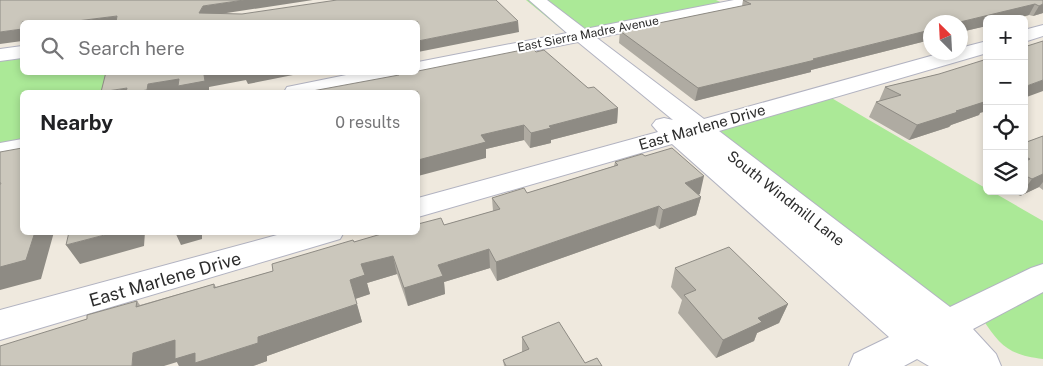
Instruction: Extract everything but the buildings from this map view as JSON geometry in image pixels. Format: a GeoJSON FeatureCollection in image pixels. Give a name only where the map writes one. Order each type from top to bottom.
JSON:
{"type":"FeatureCollection","features":[{"type":"Feature","properties":{"kind":"street","name":"South Windmill Lane"},"geometry":{"type":"LineString","coordinates":[[516,0],[572,37],[933,333],[982,366]]}},
{"type":"Feature","properties":{"kind":"street","name":"South Windmill Lane"},"geometry":{"type":"LineString","coordinates":[[537,0],[572,37]]}},
{"type":"Feature","properties":{"kind":"street","name":"East Sierra Madre Avenue"},"geometry":{"type":"LineString","coordinates":[[420,68],[759,0]]}},
{"type":"Feature","properties":{"kind":"street"},"geometry":{"type":"LineString","coordinates":[[1028,35],[1043,30]]}},
{"type":"Feature","properties":{"kind":"street","name":"East Marlene Drive"},"geometry":{"type":"LineString","coordinates":[[420,207],[983,47]]}},
{"type":"Feature","properties":{"kind":"street"},"geometry":{"type":"LineString","coordinates":[[0,55],[20,52]]}},
{"type":"Feature","properties":{"kind":"street"},"geometry":{"type":"LineString","coordinates":[[305,90],[380,75]]}},
{"type":"Feature","properties":{"kind":"street"},"geometry":{"type":"LineString","coordinates":[[0,151],[20,147]]}},
{"type":"Feature","properties":{"kind":"street","name":"East Marlene Drive"},"geometry":{"type":"LineString","coordinates":[[0,325],[318,235]]}},
{"type":"Feature","properties":{"kind":"street"},"geometry":{"type":"LineString","coordinates":[[868,366],[1043,277]]}},
{"type":"Feature","properties":{"kind":"street","name":"South Windmill Lane"},"geometry":{"type":"LineString","coordinates":[[933,333],[961,366]]}},
{"type":"Feature","properties":{"kind":"green space"},"geometry":{"type":"Polygon","coordinates":[[[526,0],[716,0],[729,6],[571,37],[526,0]]]}},
{"type":"Feature","properties":{"kind":"green space"},"geometry":{"type":"Polygon","coordinates":[[[20,52],[20,75],[106,75],[103,90],[20,90],[20,147],[0,151],[0,55],[20,52]]]}},
{"type":"Feature","properties":{"kind":"green space"},"geometry":{"type":"Polygon","coordinates":[[[823,93],[983,187],[983,195],[998,195],[1043,221],[1043,277],[947,325],[687,132],[823,93]]]}},
{"type":"Feature","properties":{"kind":"green space"},"geometry":{"type":"Polygon","coordinates":[[[1043,287],[1043,359],[1022,355],[1006,348],[994,336],[982,318],[1043,287]]]}}]}
